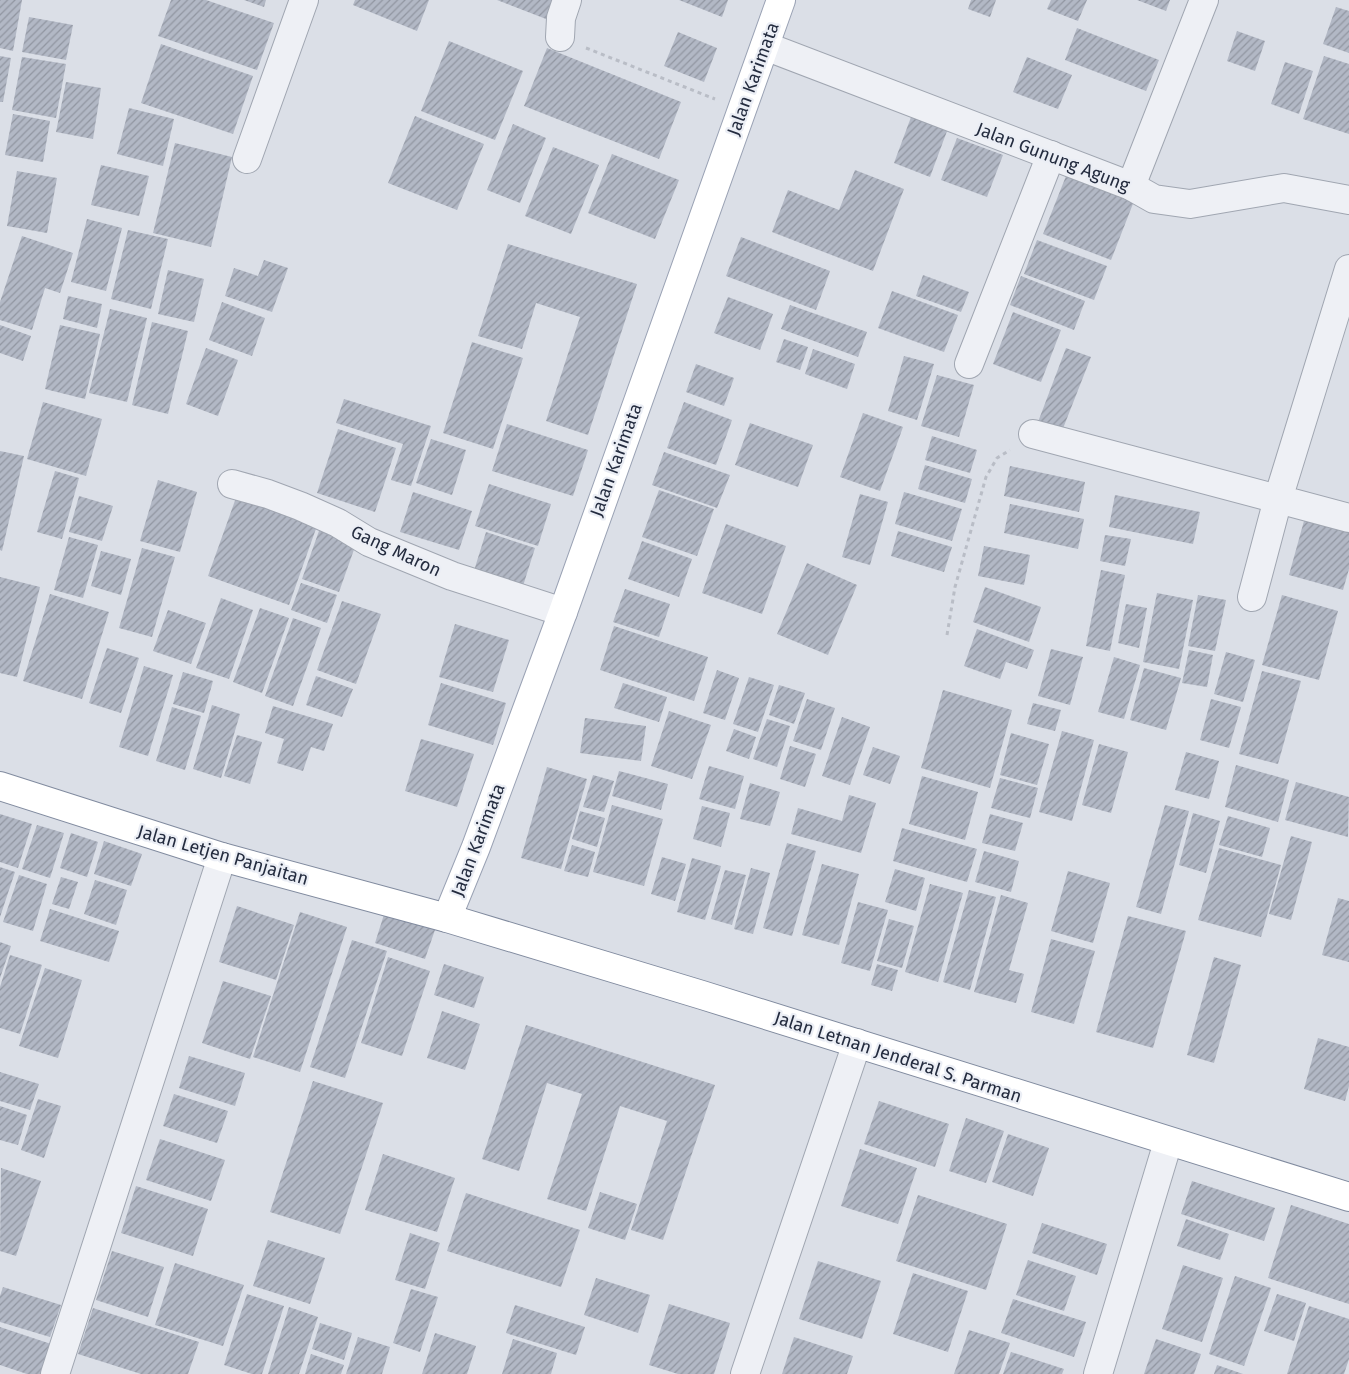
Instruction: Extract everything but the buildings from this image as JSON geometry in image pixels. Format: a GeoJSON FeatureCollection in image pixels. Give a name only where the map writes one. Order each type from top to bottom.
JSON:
{"type":"FeatureCollection","features":[{"type":"Feature","properties":{"kind":"main road","name":"Jalan Karimata"},"geometry":{"type":"LineString","coordinates":[[447,918],[476,847],[563,612],[781,0]]}},
{"type":"Feature","properties":{"kind":"main road","name":"Jalan Letjen Panjaitan"},"geometry":{"type":"LineString","coordinates":[[0,786],[222,857],[447,918]]}},
{"type":"Feature","properties":{"kind":"main road","name":"Jalan Letnan Jenderal S. Parman"},"geometry":{"type":"LineString","coordinates":[[447,918],[857,1043],[1168,1142],[1349,1197]]}},
{"type":"Feature","properties":{"kind":"street"},"geometry":{"type":"LineString","coordinates":[[246,159],[304,0]]}},
{"type":"Feature","properties":{"kind":"street"},"geometry":{"type":"LineString","coordinates":[[560,37],[561,18],[568,0]]}},
{"type":"Feature","properties":{"kind":"street"},"geometry":{"type":"LineString","coordinates":[[1130,186],[1204,0]]}},
{"type":"Feature","properties":{"kind":"street","name":"Jalan Gunung Agung"},"geometry":{"type":"LineString","coordinates":[[765,46],[1130,186],[1154,199],[1190,204],[1284,188],[1349,200]]}},
{"type":"Feature","properties":{"kind":"street"},"geometry":{"type":"LineString","coordinates":[[969,364],[1050,156]]}},
{"type":"Feature","properties":{"kind":"street"},"geometry":{"type":"LineString","coordinates":[[1252,597],[1278,499],[1349,268]]}},
{"type":"Feature","properties":{"kind":"street"},"geometry":{"type":"LineString","coordinates":[[1033,434],[1349,518]]}},
{"type":"Feature","properties":{"kind":"street","name":"Gang Maron"},"geometry":{"type":"LineString","coordinates":[[232,484],[268,494],[300,506],[338,523],[369,542],[452,576],[563,612]]}},
{"type":"Feature","properties":{"kind":"street"},"geometry":{"type":"LineString","coordinates":[[55,1374],[222,857]]}},
{"type":"Feature","properties":{"kind":"street"},"geometry":{"type":"LineString","coordinates":[[745,1374],[857,1043]]}},
{"type":"Feature","properties":{"kind":"street"},"geometry":{"type":"LineString","coordinates":[[1098,1374],[1168,1142]]}},
{"type":"Feature","properties":{"kind":"path"},"geometry":{"type":"LineString","coordinates":[[560,37],[742,109]]}},
{"type":"Feature","properties":{"kind":"path"},"geometry":{"type":"LineString","coordinates":[[947,635],[955,586],[986,476],[997,458],[1033,434]]}}]}
